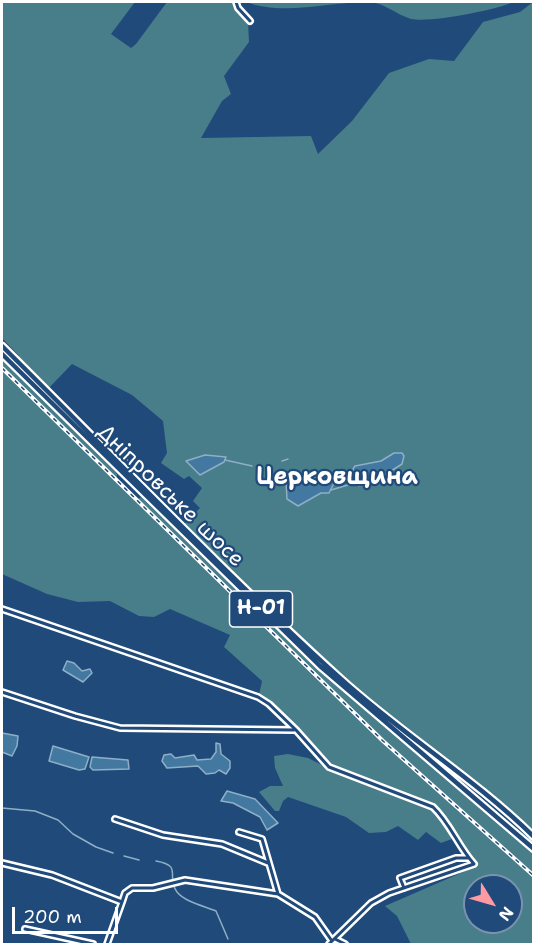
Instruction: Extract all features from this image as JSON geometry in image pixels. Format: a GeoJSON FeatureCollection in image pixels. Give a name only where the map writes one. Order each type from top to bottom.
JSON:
{"type":"FeatureCollection","features":[{"type":"Feature","properties":{"kind":"main road","name":"Дніпровське шосе"},"geometry":{"type":"LineString","coordinates":[[2,346],[280,622],[343,681],[497,804],[534,837]]}},
{"type":"Feature","properties":{"kind":"main road","name":"Дніпровське шосе"},"geometry":{"type":"LineString","coordinates":[[2,354],[320,666],[534,849]]}},
{"type":"Feature","properties":{"kind":"street"},"geometry":{"type":"LineString","coordinates":[[236,2],[238,8],[250,21]]}},
{"type":"Feature","properties":{"kind":"street"},"geometry":{"type":"LineString","coordinates":[[2,609],[258,697],[269,704],[296,730],[329,767],[433,807],[444,817],[453,837],[474,864],[404,888],[371,903],[332,942]]}},
{"type":"Feature","properties":{"kind":"street"},"geometry":{"type":"LineString","coordinates":[[2,692],[120,728],[296,730]]}},
{"type":"Feature","properties":{"kind":"street"},"geometry":{"type":"LineString","coordinates":[[115,819],[163,835],[222,844],[268,863]]}},
{"type":"Feature","properties":{"kind":"street"},"geometry":{"type":"LineString","coordinates":[[239,832],[262,839],[278,894]]}},
{"type":"Feature","properties":{"kind":"street"},"geometry":{"type":"LineString","coordinates":[[404,888],[400,878],[456,858],[469,858]]}},
{"type":"Feature","properties":{"kind":"street"},"geometry":{"type":"LineString","coordinates":[[2,863],[52,875],[122,902]]}},
{"type":"Feature","properties":{"kind":"street"},"geometry":{"type":"LineString","coordinates":[[107,945],[125,893],[132,888],[153,888],[185,880],[278,894],[315,917],[332,942],[345,945]]}},
{"type":"Feature","properties":{"kind":"street"},"geometry":{"type":"LineString","coordinates":[[25,929],[93,945]]}},
{"type":"Feature","properties":{"kind":"green space"},"geometry":{"type":"Polygon","coordinates":[[[2,2],[135,2],[111,34],[131,48],[167,2],[233,2],[248,21],[249,42],[224,76],[231,94],[222,101],[201,138],[311,136],[318,154],[352,121],[389,73],[429,59],[454,61],[483,22],[520,12],[533,2],[533,837],[498,803],[343,681],[183,525],[200,508],[193,501],[202,488],[189,476],[184,479],[161,463],[167,453],[163,421],[132,395],[72,364],[46,391],[16,361],[19,356],[2,338],[2,2]],[[205,455],[187,461],[207,469],[224,462],[225,457],[205,455]],[[381,461],[366,465],[356,483],[370,482],[393,470],[381,461]],[[318,476],[311,481],[303,479],[289,483],[295,503],[314,497],[335,481],[318,476]]]}},
{"type":"Feature","properties":{"kind":"green space"},"geometry":{"type":"Polygon","coordinates":[[[246,2],[368,2],[275,8],[246,2]]]}},
{"type":"Feature","properties":{"kind":"green space"},"geometry":{"type":"Polygon","coordinates":[[[368,2],[514,2],[463,15],[420,20],[411,19],[379,4],[368,2]]]}},
{"type":"Feature","properties":{"kind":"green space"},"geometry":{"type":"Polygon","coordinates":[[[2,354],[65,417],[138,499],[141,497],[307,659],[533,852],[533,944],[411,944],[397,916],[385,906],[477,866],[454,835],[448,819],[434,805],[339,769],[330,763],[273,703],[259,695],[262,681],[224,647],[230,635],[170,609],[154,617],[139,616],[110,601],[78,602],[47,594],[2,574],[2,354]]]}},
{"type":"Feature","properties":{"kind":"green space"},"geometry":{"type":"Polygon","coordinates":[[[288,754],[308,758],[340,774],[432,808],[443,818],[452,839],[441,843],[426,832],[418,840],[398,826],[386,832],[369,833],[346,817],[288,797],[283,801],[279,811],[275,811],[259,792],[270,786],[283,786],[275,768],[274,756],[288,754]]]}},
{"type":"Feature","properties":{"kind":"water"},"geometry":{"type":"Polygon","coordinates":[[[394,453],[402,453],[404,456],[402,464],[369,485],[355,484],[353,469],[355,466],[381,461],[394,453]]]}},
{"type":"Feature","properties":{"kind":"water"},"geometry":{"type":"Polygon","coordinates":[[[205,455],[226,457],[224,462],[200,475],[186,461],[205,455]]]}},
{"type":"Feature","properties":{"kind":"water"},"geometry":{"type":"Polygon","coordinates":[[[317,476],[328,477],[335,481],[329,493],[321,493],[298,506],[287,499],[286,483],[289,480],[311,481],[317,476]]]}},
{"type":"Feature","properties":{"kind":"water"},"geometry":{"type":"Polygon","coordinates":[[[67,661],[74,663],[82,671],[90,669],[92,673],[83,682],[63,670],[67,661]]]}},
{"type":"Feature","properties":{"kind":"water"},"geometry":{"type":"Polygon","coordinates":[[[2,733],[18,736],[17,746],[12,756],[2,752],[2,733]]]}},
{"type":"Feature","properties":{"kind":"water"},"geometry":{"type":"Polygon","coordinates":[[[216,743],[220,744],[221,754],[230,761],[230,768],[226,774],[219,770],[206,774],[198,766],[167,768],[162,761],[164,755],[171,754],[175,758],[194,755],[197,760],[211,759],[216,752],[216,743]]]}},
{"type":"Feature","properties":{"kind":"water"},"geometry":{"type":"Polygon","coordinates":[[[53,746],[89,757],[85,769],[79,770],[49,761],[53,746]]]}},
{"type":"Feature","properties":{"kind":"water"},"geometry":{"type":"Polygon","coordinates":[[[92,757],[128,760],[129,769],[93,770],[90,767],[92,757]]]}},
{"type":"Feature","properties":{"kind":"water"},"geometry":{"type":"Polygon","coordinates":[[[227,791],[255,799],[278,823],[267,830],[260,817],[233,803],[221,801],[227,791]]]}},
{"type":"Feature","properties":{"kind":"waterway"},"geometry":{"type":"LineString","coordinates":[[120,452],[138,471]]}},
{"type":"Feature","properties":{"kind":"waterway"},"geometry":{"type":"LineString","coordinates":[[282,461],[288,459]]}},
{"type":"Feature","properties":{"kind":"waterway"},"geometry":{"type":"LineString","coordinates":[[225,460],[252,466]]}},
{"type":"Feature","properties":{"kind":"waterway"},"geometry":{"type":"LineString","coordinates":[[331,490],[348,485]]}},
{"type":"Feature","properties":{"kind":"waterway"},"geometry":{"type":"LineString","coordinates":[[2,808],[35,811],[58,820],[73,834],[96,847],[113,853]]}},
{"type":"Feature","properties":{"kind":"waterway"},"geometry":{"type":"LineString","coordinates":[[124,856],[139,860]]}},
{"type":"Feature","properties":{"kind":"waterway"},"geometry":{"type":"LineString","coordinates":[[156,861],[172,869],[174,886],[180,895],[216,911],[228,939]]}},
{"type":"Feature","properties":{"kind":"railway"},"geometry":{"type":"LineString","coordinates":[[2,368],[383,741],[534,876]]}},
{"type":"Feature","properties":{"kind":"district","name":"Церковщина"},"geometry":{"type":"Point","coordinates":[337,478]}}]}
